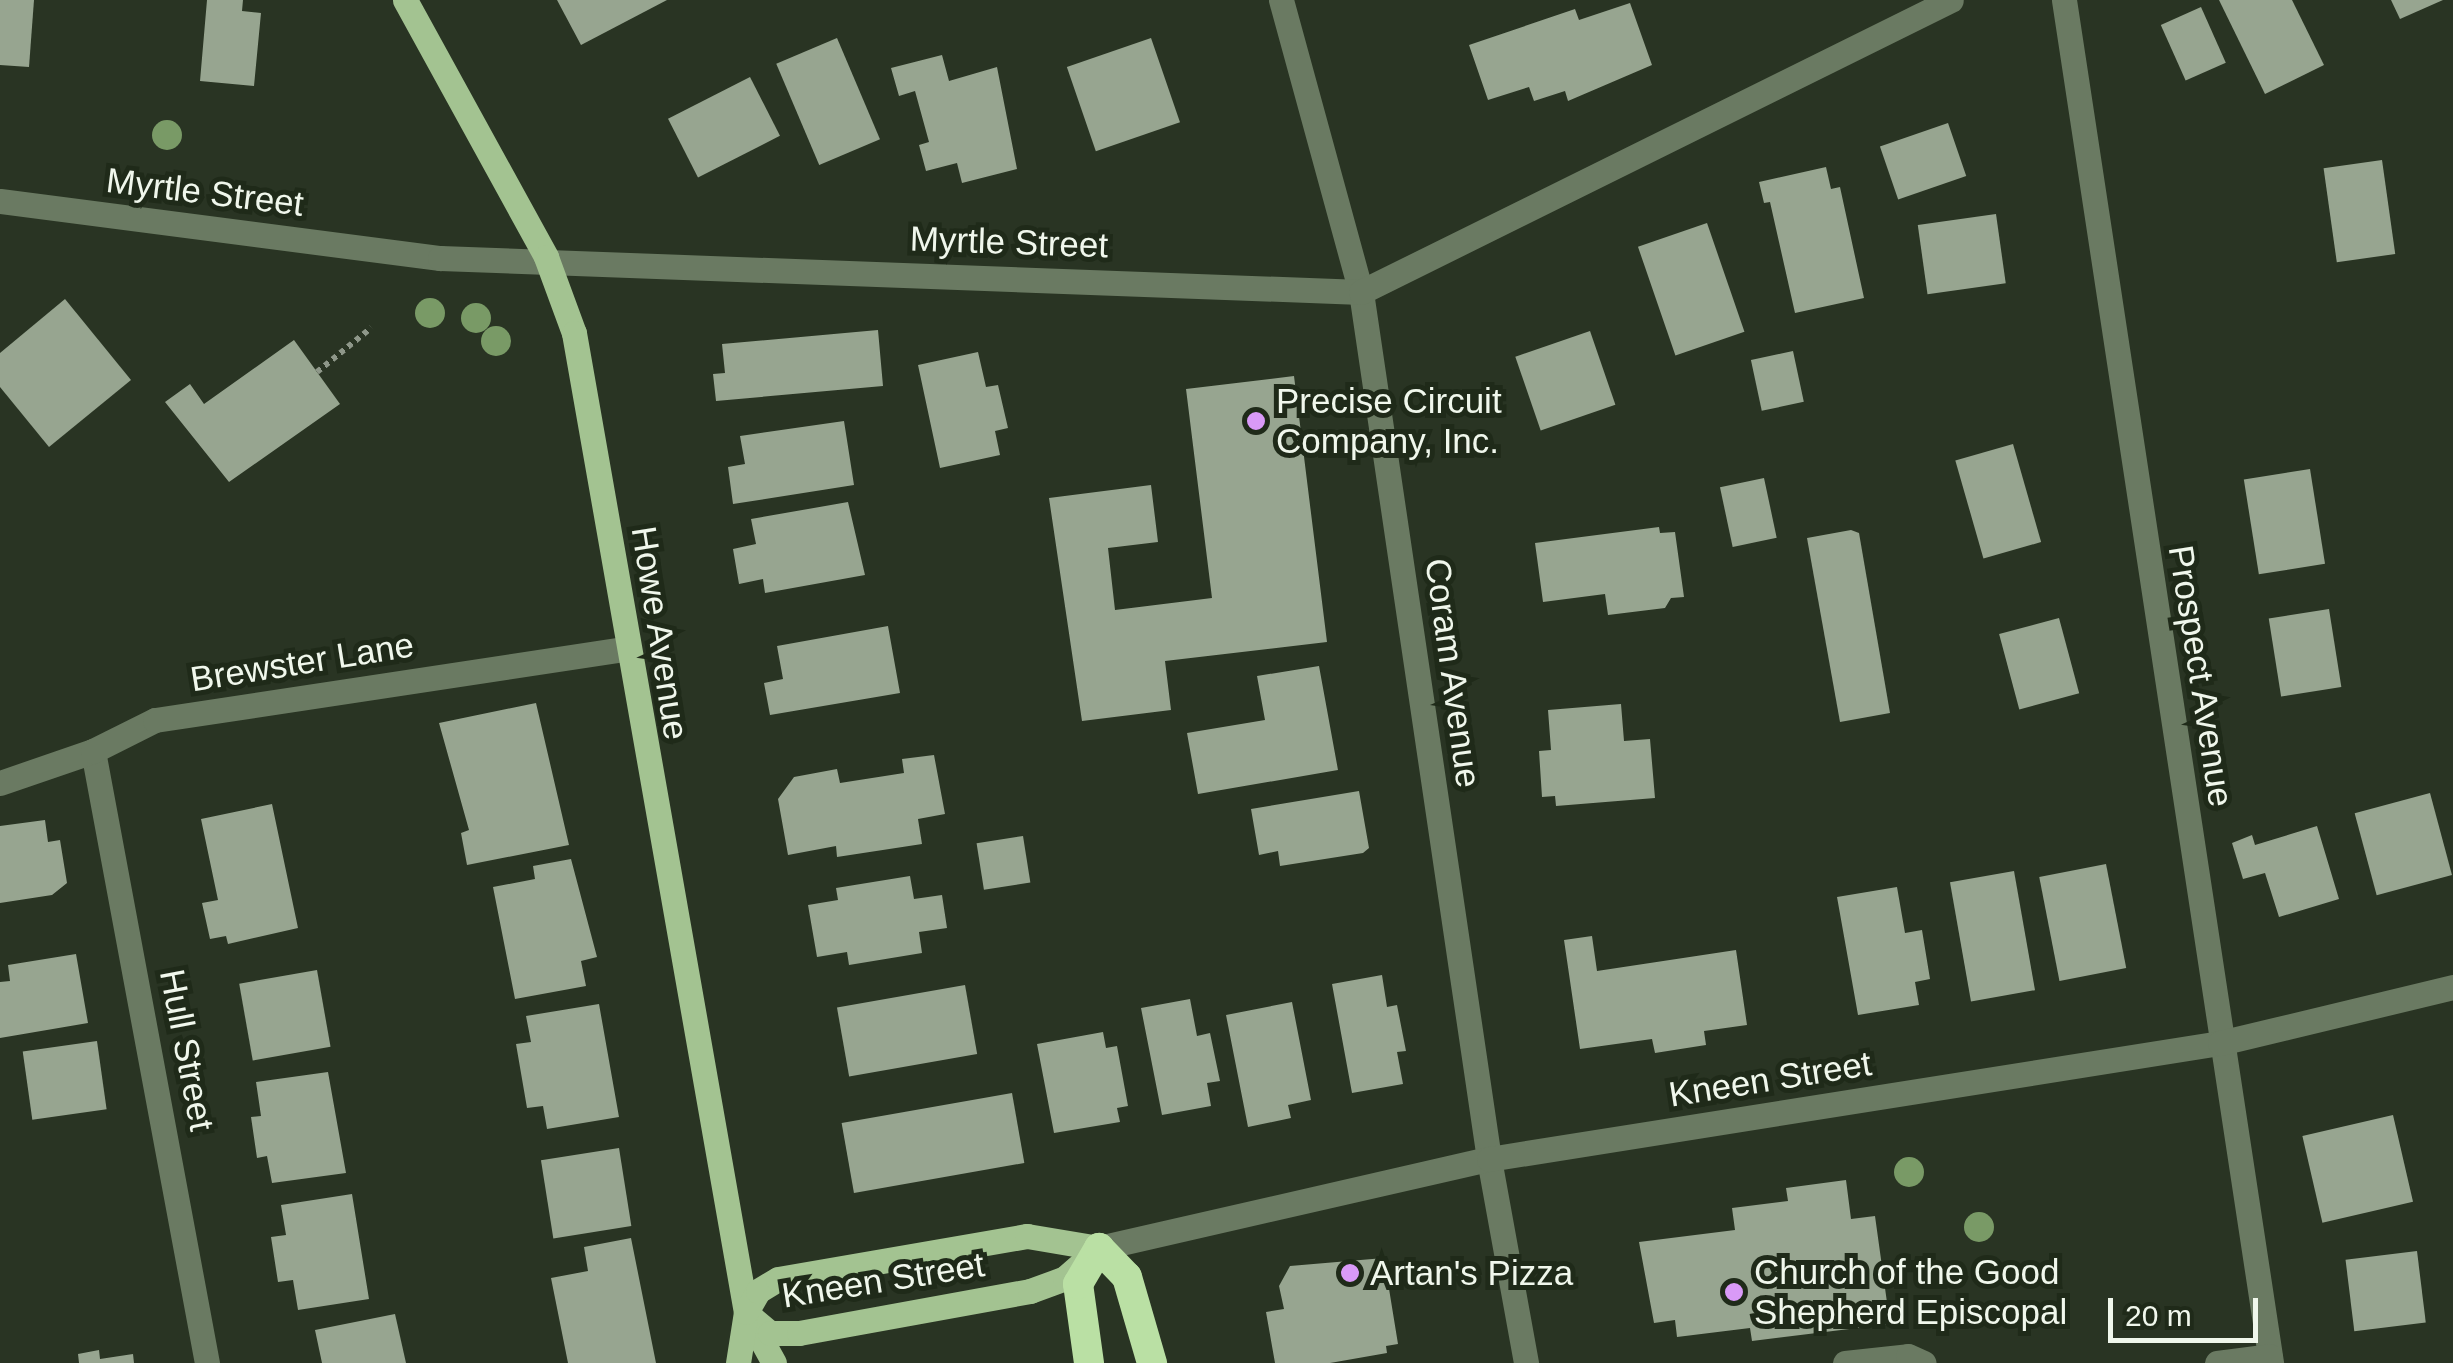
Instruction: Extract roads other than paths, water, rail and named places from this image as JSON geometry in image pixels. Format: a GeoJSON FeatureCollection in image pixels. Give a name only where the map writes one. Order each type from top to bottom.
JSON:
{"type":"FeatureCollection","features":[{"type":"Feature","properties":{"kind":"highway"},"geometry":{"type":"LineString","coordinates":[[1089,1363],[1078,1284],[1099,1248],[1127,1276],[1152,1363]]}},
{"type":"Feature","properties":{"kind":"main road","name":"Howe Avenue"},"geometry":{"type":"LineString","coordinates":[[406,0],[546,257],[574,333],[594,427],[625,649],[746,1312],[774,1363]]}},
{"type":"Feature","properties":{"kind":"main road","name":"Kneen Street"},"geometry":{"type":"LineString","coordinates":[[1027,1236],[1099,1248],[1065,1278],[1030,1291],[954,1305],[799,1333],[770,1333],[746,1312],[758,1291],[778,1278],[833,1268],[1027,1236]]}},
{"type":"Feature","properties":{"kind":"main road","name":"Howe Avenue"},"geometry":{"type":"LineString","coordinates":[[738,1363],[746,1312]]}},
{"type":"Feature","properties":{"kind":"street","name":"Coram Avenue"},"geometry":{"type":"LineString","coordinates":[[1281,0],[1362,292],[1489,1159],[1526,1363]]}},
{"type":"Feature","properties":{"kind":"street","name":"Myrtle Street"},"geometry":{"type":"LineString","coordinates":[[0,201],[440,258],[546,257],[1362,292],[1951,0]]}},
{"type":"Feature","properties":{"kind":"street","name":"Prospect Avenue"},"geometry":{"type":"LineString","coordinates":[[2064,0],[2270,1360]]}},
{"type":"Feature","properties":{"kind":"street","name":"Brewster Lane"},"geometry":{"type":"LineString","coordinates":[[0,783],[92,751],[155,720],[625,649]]}},
{"type":"Feature","properties":{"kind":"street","name":"Hull Street"},"geometry":{"type":"LineString","coordinates":[[92,751],[207,1363]]}},
{"type":"Feature","properties":{"kind":"street","name":"Kneen Street"},"geometry":{"type":"LineString","coordinates":[[1099,1248],[1489,1159],[2220,1043],[2453,987]]}},
{"type":"Feature","properties":{"kind":"street"},"geometry":{"type":"LineString","coordinates":[[1845,1363],[1908,1356],[1924,1363]]}},
{"type":"Feature","properties":{"kind":"street"},"geometry":{"type":"LineString","coordinates":[[2217,1363],[2270,1360]]}},
{"type":"Feature","properties":{"kind":"place","name":"Precise Circuit Company, Inc."},"geometry":{"type":"Point","coordinates":[1256,421]}},
{"type":"Feature","properties":{"kind":"place","name":"Artan's Pizza"},"geometry":{"type":"Point","coordinates":[1350,1273]}},
{"type":"Feature","properties":{"kind":"place","name":"Church of the Good Shepherd Episcopal"},"geometry":{"type":"Point","coordinates":[1734,1292]}}]}
